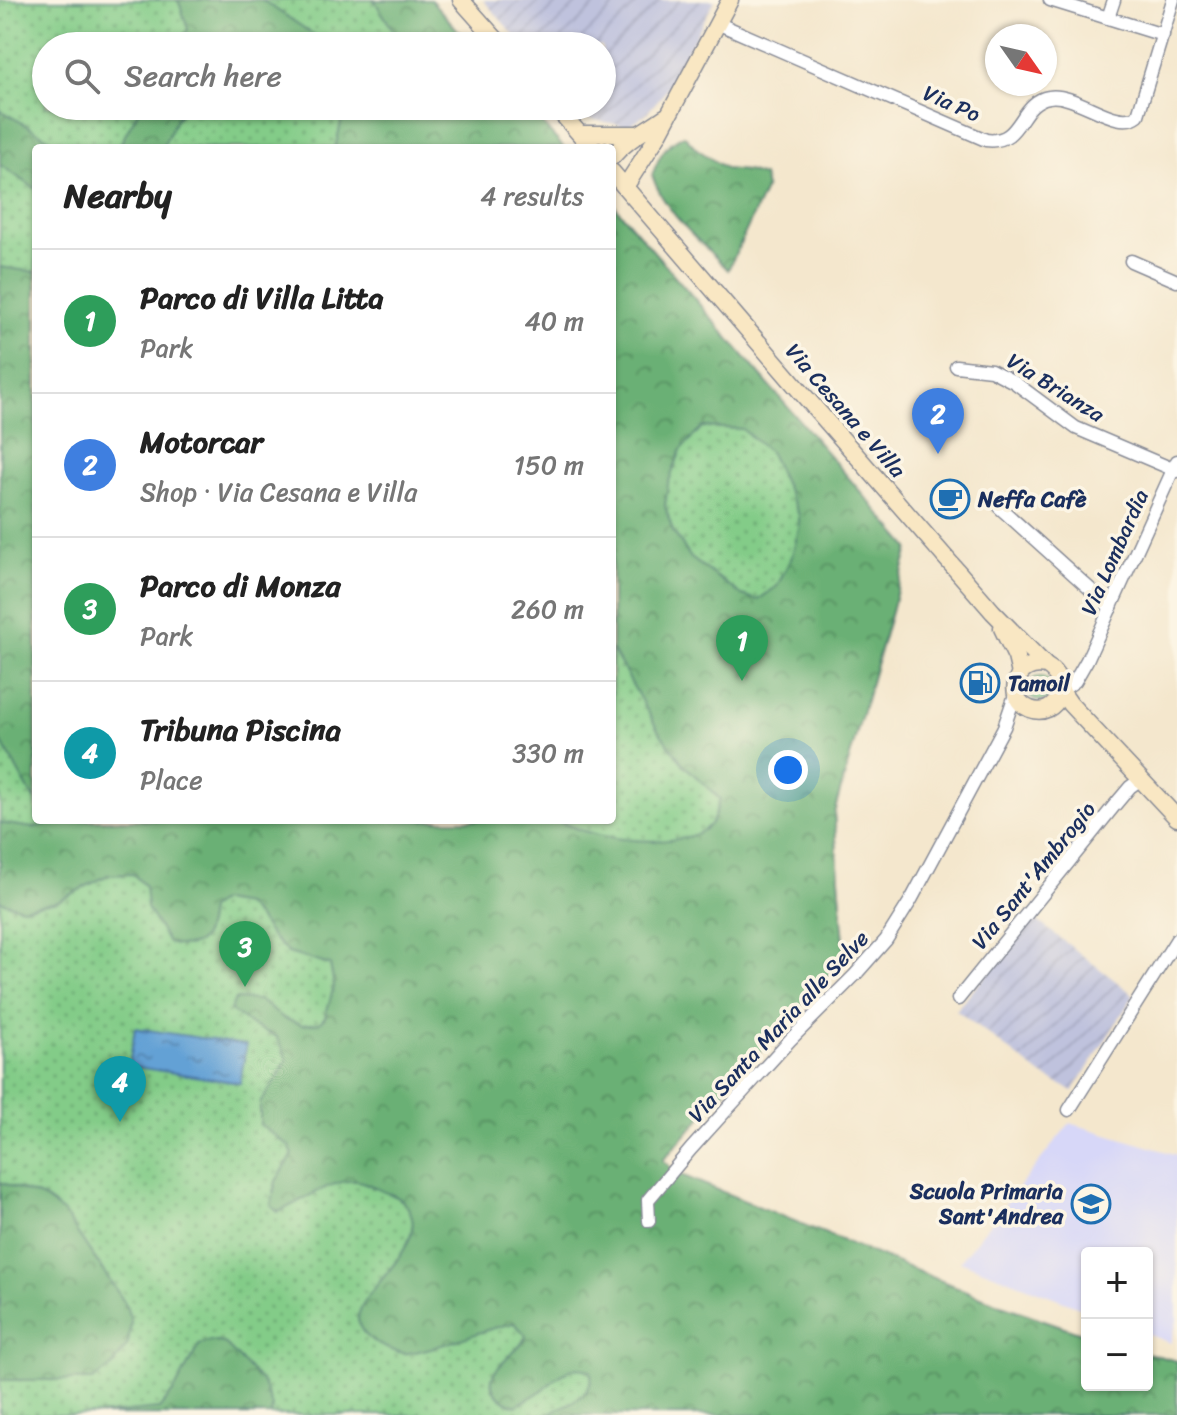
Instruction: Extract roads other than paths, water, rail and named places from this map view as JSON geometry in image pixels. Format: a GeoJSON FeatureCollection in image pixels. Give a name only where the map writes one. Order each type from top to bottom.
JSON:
{"type":"FeatureCollection","features":[{"type":"Feature","properties":{"kind":"main road"},"geometry":{"type":"LineString","coordinates":[[461,0],[490,32]]}},
{"type":"Feature","properties":{"kind":"main road"},"geometry":{"type":"LineString","coordinates":[[625,187],[643,161],[730,0]]}},
{"type":"Feature","properties":{"kind":"main road"},"geometry":{"type":"LineString","coordinates":[[616,153],[638,134],[668,115]]}},
{"type":"Feature","properties":{"kind":"main road"},"geometry":{"type":"LineString","coordinates":[[568,120],[589,144]]}},
{"type":"Feature","properties":{"kind":"main road"},"geometry":{"type":"LineString","coordinates":[[580,134],[638,134]]}},
{"type":"Feature","properties":{"kind":"main road","name":"Via Cesana e Villa"},"geometry":{"type":"LineString","coordinates":[[616,177],[993,612],[1055,678],[1070,704],[1177,818]]}},
{"type":"Feature","properties":{"kind":"main road","name":"Via Cesana e Villa"},"geometry":{"type":"LineString","coordinates":[[993,612],[1009,641],[1020,674]]}},
{"type":"Feature","properties":{"kind":"main road"},"geometry":{"type":"LineString","coordinates":[[1041,665],[1055,678],[1059,698],[1050,707],[1031,709],[1024,705],[1016,692],[1020,674],[1029,666],[1041,665]]}},
{"type":"Feature","properties":{"kind":"main road","name":"Via Cesana e Villa"},"geometry":{"type":"LineString","coordinates":[[1050,707],[1094,728]]}},
{"type":"Feature","properties":{"kind":"street"},"geometry":{"type":"LineString","coordinates":[[1050,0],[1163,35]]}},
{"type":"Feature","properties":{"kind":"street"},"geometry":{"type":"LineString","coordinates":[[1108,18],[1114,0]]}},
{"type":"Feature","properties":{"kind":"street","name":"Via Po"},"geometry":{"type":"LineString","coordinates":[[717,23],[986,140],[996,141],[1007,138],[1032,105],[1051,96],[1073,100],[1107,115],[1133,119],[1138,115],[1173,0]]}},
{"type":"Feature","properties":{"kind":"street"},"geometry":{"type":"LineString","coordinates":[[1131,261],[1177,281]]}},
{"type":"Feature","properties":{"kind":"street","name":"Via Brianza"},"geometry":{"type":"LineString","coordinates":[[956,366],[991,370],[1014,382],[1076,428],[1176,467]]}},
{"type":"Feature","properties":{"kind":"street","name":"Via Lombardia"},"geometry":{"type":"LineString","coordinates":[[1055,678],[1075,681],[1176,467]]}},
{"type":"Feature","properties":{"kind":"street"},"geometry":{"type":"LineString","coordinates":[[999,507],[1111,608]]}},
{"type":"Feature","properties":{"kind":"street","name":"Via Santa Maria alle Selve"},"geometry":{"type":"LineString","coordinates":[[649,1221],[648,1200],[691,1149],[886,940],[911,900],[1004,727],[1016,692]]}},
{"type":"Feature","properties":{"kind":"street","name":"Via Santa Maria alle Selve"},"geometry":{"type":"LineString","coordinates":[[1004,727],[1031,709]]}},
{"type":"Feature","properties":{"kind":"street","name":"Via Sant'Ambrogio"},"geometry":{"type":"LineString","coordinates":[[958,999],[1114,806],[1141,779]]}},
{"type":"Feature","properties":{"kind":"street"},"geometry":{"type":"LineString","coordinates":[[1069,1110],[1177,939]]}},
{"type":"Feature","properties":{"kind":"water"},"geometry":{"type":"Polygon","coordinates":[[[135,1028],[246,1045],[240,1083],[129,1066],[135,1028]]]}},
{"type":"Feature","properties":{"kind":"place","name":"Motorcar"},"geometry":{"type":"Point","coordinates":[938,454]}},
{"type":"Feature","properties":{"kind":"place","name":"Neffa Cafè"},"geometry":{"type":"Point","coordinates":[950,499]}},
{"type":"Feature","properties":{"kind":"place","name":"Parco di Villa Litta"},"geometry":{"type":"Point","coordinates":[742,681]}},
{"type":"Feature","properties":{"kind":"place","name":"Tamoil"},"geometry":{"type":"Point","coordinates":[980,683]}},
{"type":"Feature","properties":{"kind":"place","name":"Parco di Monza"},"geometry":{"type":"Point","coordinates":[245,987]}},
{"type":"Feature","properties":{"kind":"place","name":"Tribuna Piscina"},"geometry":{"type":"Point","coordinates":[120,1122]}},
{"type":"Feature","properties":{"kind":"place","name":"Scuola Primaria Sant'Andrea"},"geometry":{"type":"Point","coordinates":[1091,1204]}}]}
